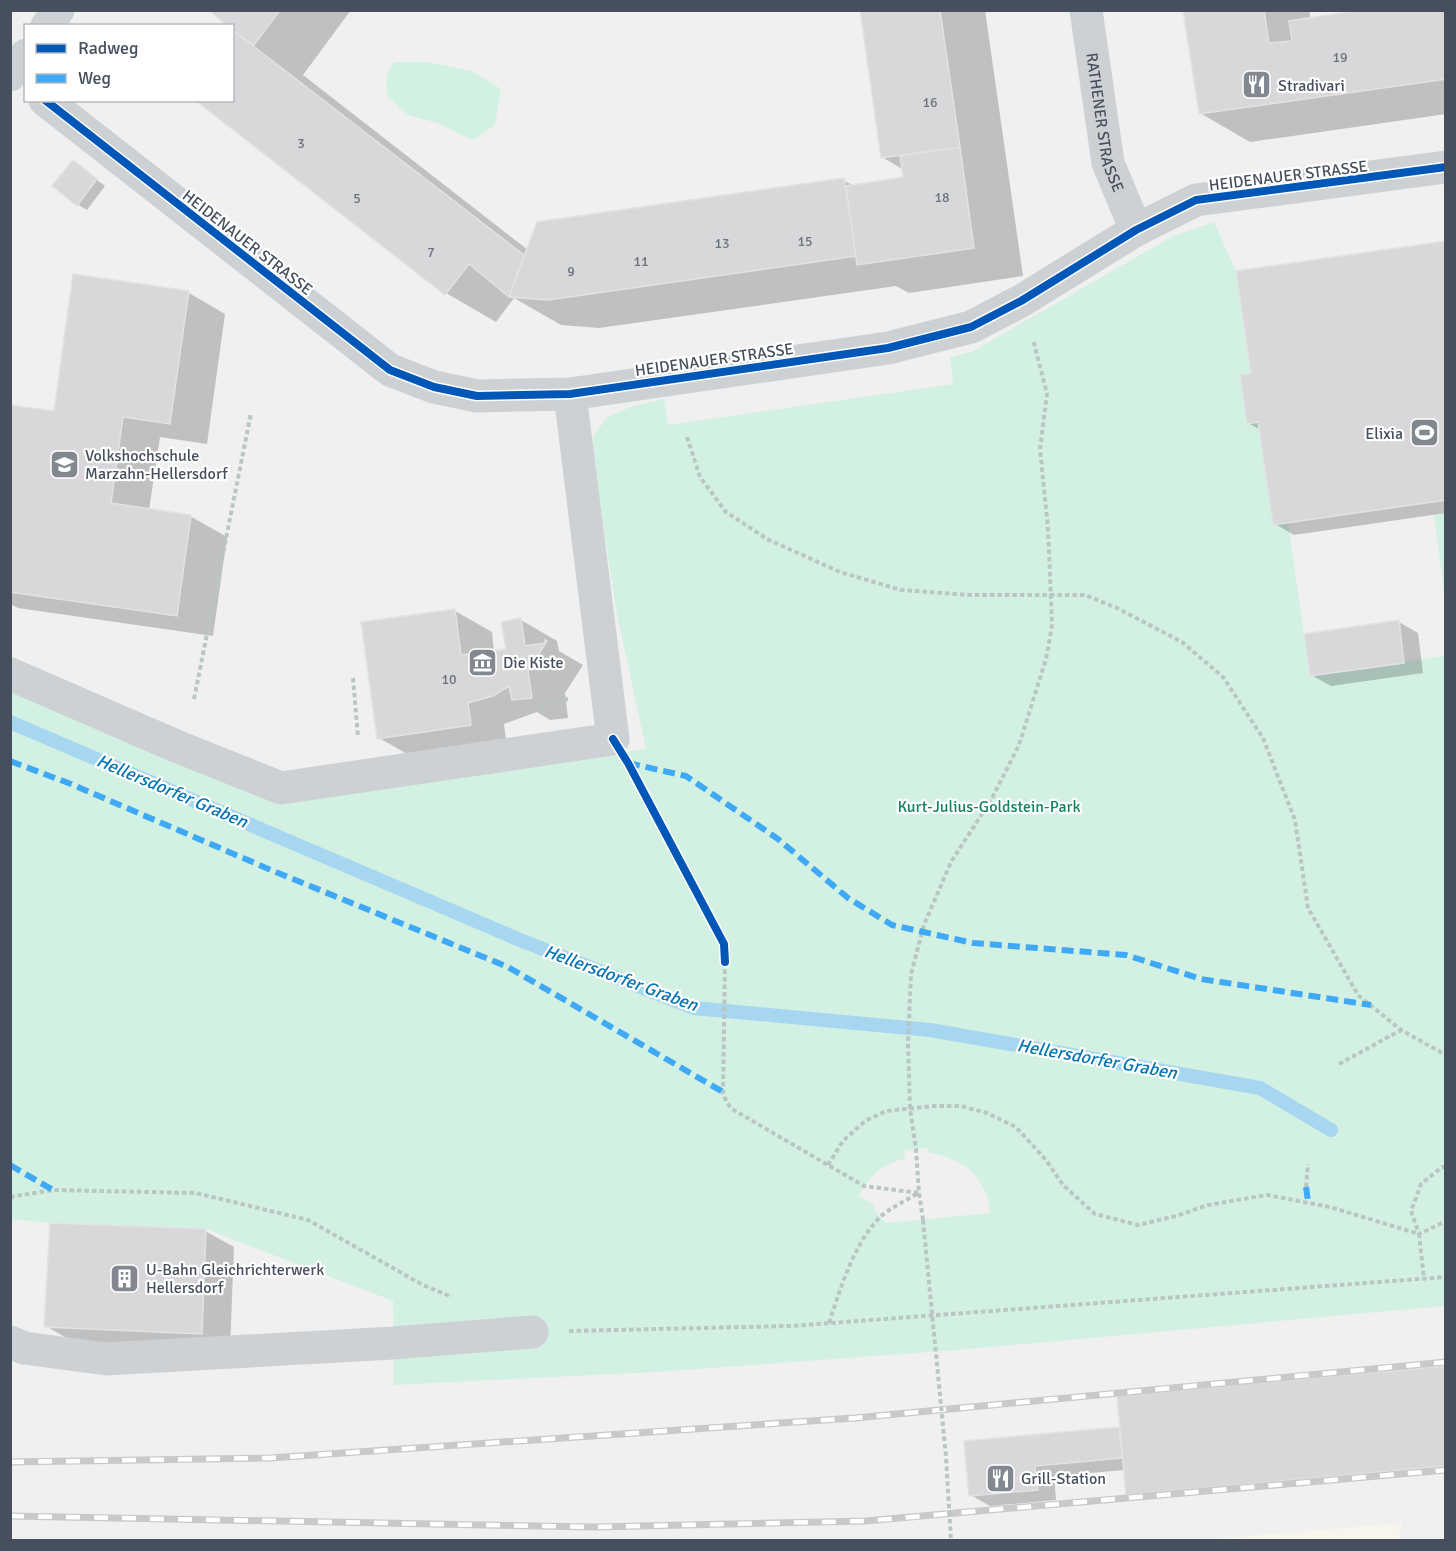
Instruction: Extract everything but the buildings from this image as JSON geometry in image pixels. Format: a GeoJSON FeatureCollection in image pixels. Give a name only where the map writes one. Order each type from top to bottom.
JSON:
{"type":"FeatureCollection","features":[{"type":"Feature","properties":{"kind":"street"},"geometry":{"type":"LineString","coordinates":[[48,24],[58,10]]}},
{"type":"Feature","properties":{"kind":"street","name":"RATHENER STRASSE"},"geometry":{"type":"LineString","coordinates":[[1086,10],[1108,163],[1136,230]]}},
{"type":"Feature","properties":{"kind":"street"},"geometry":{"type":"LineString","coordinates":[[24,58],[11,74],[24,84]]}},
{"type":"Feature","properties":{"kind":"street","name":"HEIDENAUER STRASSE"},"geometry":{"type":"LineString","coordinates":[[48,102],[390,370],[434,387],[477,396],[570,394],[888,348],[945,335],[971,327],[1022,301],[1136,230],[1196,200],[1446,168]]}},
{"type":"Feature","properties":{"kind":"street"},"geometry":{"type":"LineString","coordinates":[[10,674],[176,746],[281,788],[613,739],[570,394]]}},
{"type":"Feature","properties":{"kind":"street"},"geometry":{"type":"LineString","coordinates":[[10,1342],[24,1348],[106,1359],[393,1343],[532,1332]]}},
{"type":"Feature","properties":{"kind":"path"},"geometry":{"type":"LineString","coordinates":[[951,1540],[946,1457],[909,1096],[911,974],[924,925],[951,862],[991,800],[1019,745],[1046,659],[1052,625],[1048,528],[1040,449],[1047,394],[1029,320],[1022,301]]}},
{"type":"Feature","properties":{"kind":"path"},"geometry":{"type":"LineString","coordinates":[[194,699],[251,413]]}},
{"type":"Feature","properties":{"kind":"path"},"geometry":{"type":"LineString","coordinates":[[687,437],[700,477],[726,512],[767,539],[840,572],[901,590],[969,595],[1085,595],[1117,608],[1182,642],[1223,677],[1263,738],[1294,820],[1308,908],[1358,995],[1401,1030],[1446,1055]]}},
{"type":"Feature","properties":{"kind":"path"},"geometry":{"type":"LineString","coordinates":[[725,962],[723,1076],[726,1101],[732,1109],[864,1186],[919,1192]]}},
{"type":"Feature","properties":{"kind":"path"},"geometry":{"type":"LineString","coordinates":[[1339,1064],[1401,1030]]}},
{"type":"Feature","properties":{"kind":"path"},"geometry":{"type":"LineString","coordinates":[[828,1165],[843,1141],[865,1121],[886,1111],[961,1106],[987,1113],[1016,1126],[1046,1160],[1063,1185],[1095,1214],[1138,1225],[1208,1205],[1267,1195],[1319,1204],[1419,1234],[1446,1221]]}},
{"type":"Feature","properties":{"kind":"path"},"geometry":{"type":"LineString","coordinates":[[1306,1187],[1308,1164]]}},
{"type":"Feature","properties":{"kind":"path"},"geometry":{"type":"LineString","coordinates":[[1424,1279],[1419,1234],[1411,1211],[1420,1184],[1442,1167],[1446,1167]]}},
{"type":"Feature","properties":{"kind":"path"},"geometry":{"type":"LineString","coordinates":[[10,1197],[53,1190],[196,1193],[308,1220],[423,1285],[456,1299]]}},
{"type":"Feature","properties":{"kind":"path"},"geometry":{"type":"LineString","coordinates":[[829,1323],[860,1244],[880,1217],[919,1192]]}},
{"type":"Feature","properties":{"kind":"path"},"geometry":{"type":"LineString","coordinates":[[532,1332],[791,1326],[1446,1277]]}},
{"type":"Feature","properties":{"kind":"shaded area"},"geometry":{"type":"Polygon","coordinates":[[[1402,1523],[1399,1540],[1203,1540],[1402,1523]]]}},
{"type":"Feature","properties":{"kind":"green space"},"geometry":{"type":"Polygon","coordinates":[[[394,62],[428,62],[472,71],[501,89],[495,125],[473,140],[437,123],[408,115],[387,96],[386,76],[394,62]]]}},
{"type":"Feature","properties":{"kind":"green space","name":"Kurt-Julius-Goldstein-Park"},"geometry":{"type":"Polygon","coordinates":[[[1214,222],[1236,271],[1251,374],[1240,376],[1247,423],[1258,422],[1274,525],[1288,523],[1310,675],[1445,656],[1445,1306],[958,1350],[656,1372],[394,1385],[393,1301],[206,1229],[50,1223],[11,1219],[10,684],[281,798],[646,749],[616,610],[595,470],[593,437],[607,417],[633,406],[664,399],[668,425],[953,384],[950,357],[973,351],[1173,236],[1214,222]],[[928,1148],[904,1150],[905,1159],[878,1171],[859,1195],[875,1206],[874,1210],[886,1223],[990,1213],[984,1189],[972,1171],[953,1159],[929,1153],[928,1148]]]}},
{"type":"Feature","properties":{"kind":"green space"},"geometry":{"type":"Polygon","coordinates":[[[1446,513],[1445,599],[1434,515],[1446,513]]]}},
{"type":"Feature","properties":{"kind":"waterway","name":"Hellersdorfer Graben"},"geometry":{"type":"LineString","coordinates":[[10,722],[520,940],[694,1008],[930,1030],[1260,1088],[1331,1130]]}},
{"type":"Feature","properties":{"kind":"railway"},"geometry":{"type":"LineString","coordinates":[[10,1462],[270,1458],[855,1418],[1446,1362]]}},
{"type":"Feature","properties":{"kind":"railway"},"geometry":{"type":"LineString","coordinates":[[10,1516],[594,1527],[865,1521],[1446,1470]]}},
{"type":"Feature","properties":{"kind":"marked path"},"geometry":{"type":"LineString","coordinates":[[10,761],[71,784],[271,870],[508,967],[723,1092]]}},
{"type":"Feature","properties":{"kind":"marked path"},"geometry":{"type":"LineString","coordinates":[[628,763],[686,776],[778,839],[848,898],[892,925],[973,943],[1126,955],[1201,979],[1371,1005]]}},
{"type":"Feature","properties":{"kind":"marked path"},"geometry":{"type":"LineString","coordinates":[[10,1165],[53,1190]]}},
{"type":"Feature","properties":{"kind":"marked path"},"geometry":{"type":"LineString","coordinates":[[1306,1187],[1308,1201]]}},
{"type":"Feature","properties":{"kind":"cycle path"},"geometry":{"type":"LineString","coordinates":[[48,102],[390,370],[434,387],[477,396],[570,394],[888,348],[971,327],[1021,301],[1136,230],[1196,200],[1446,167]]}},
{"type":"Feature","properties":{"kind":"cycle path"},"geometry":{"type":"LineString","coordinates":[[613,739],[724,944],[725,962]]}},
{"type":"Feature","properties":{"kind":"place","name":"Stradivari"},"geometry":{"type":"Point","coordinates":[1257,85]}},
{"type":"Feature","properties":{"kind":"place","name":"Elixia"},"geometry":{"type":"Point","coordinates":[1424,433]}},
{"type":"Feature","properties":{"kind":"place","name":"Volkshochschule Marzahn-Hellersdorf"},"geometry":{"type":"Point","coordinates":[64,464]}},
{"type":"Feature","properties":{"kind":"place","name":"Die Kiste"},"geometry":{"type":"Point","coordinates":[482,662]}},
{"type":"Feature","properties":{"kind":"place","name":"U-Bahn Gleichrichterwerk Hellersdorf"},"geometry":{"type":"Point","coordinates":[125,1278]}},
{"type":"Feature","properties":{"kind":"place","name":"Grill-Station"},"geometry":{"type":"Point","coordinates":[1000,1478]}}]}
